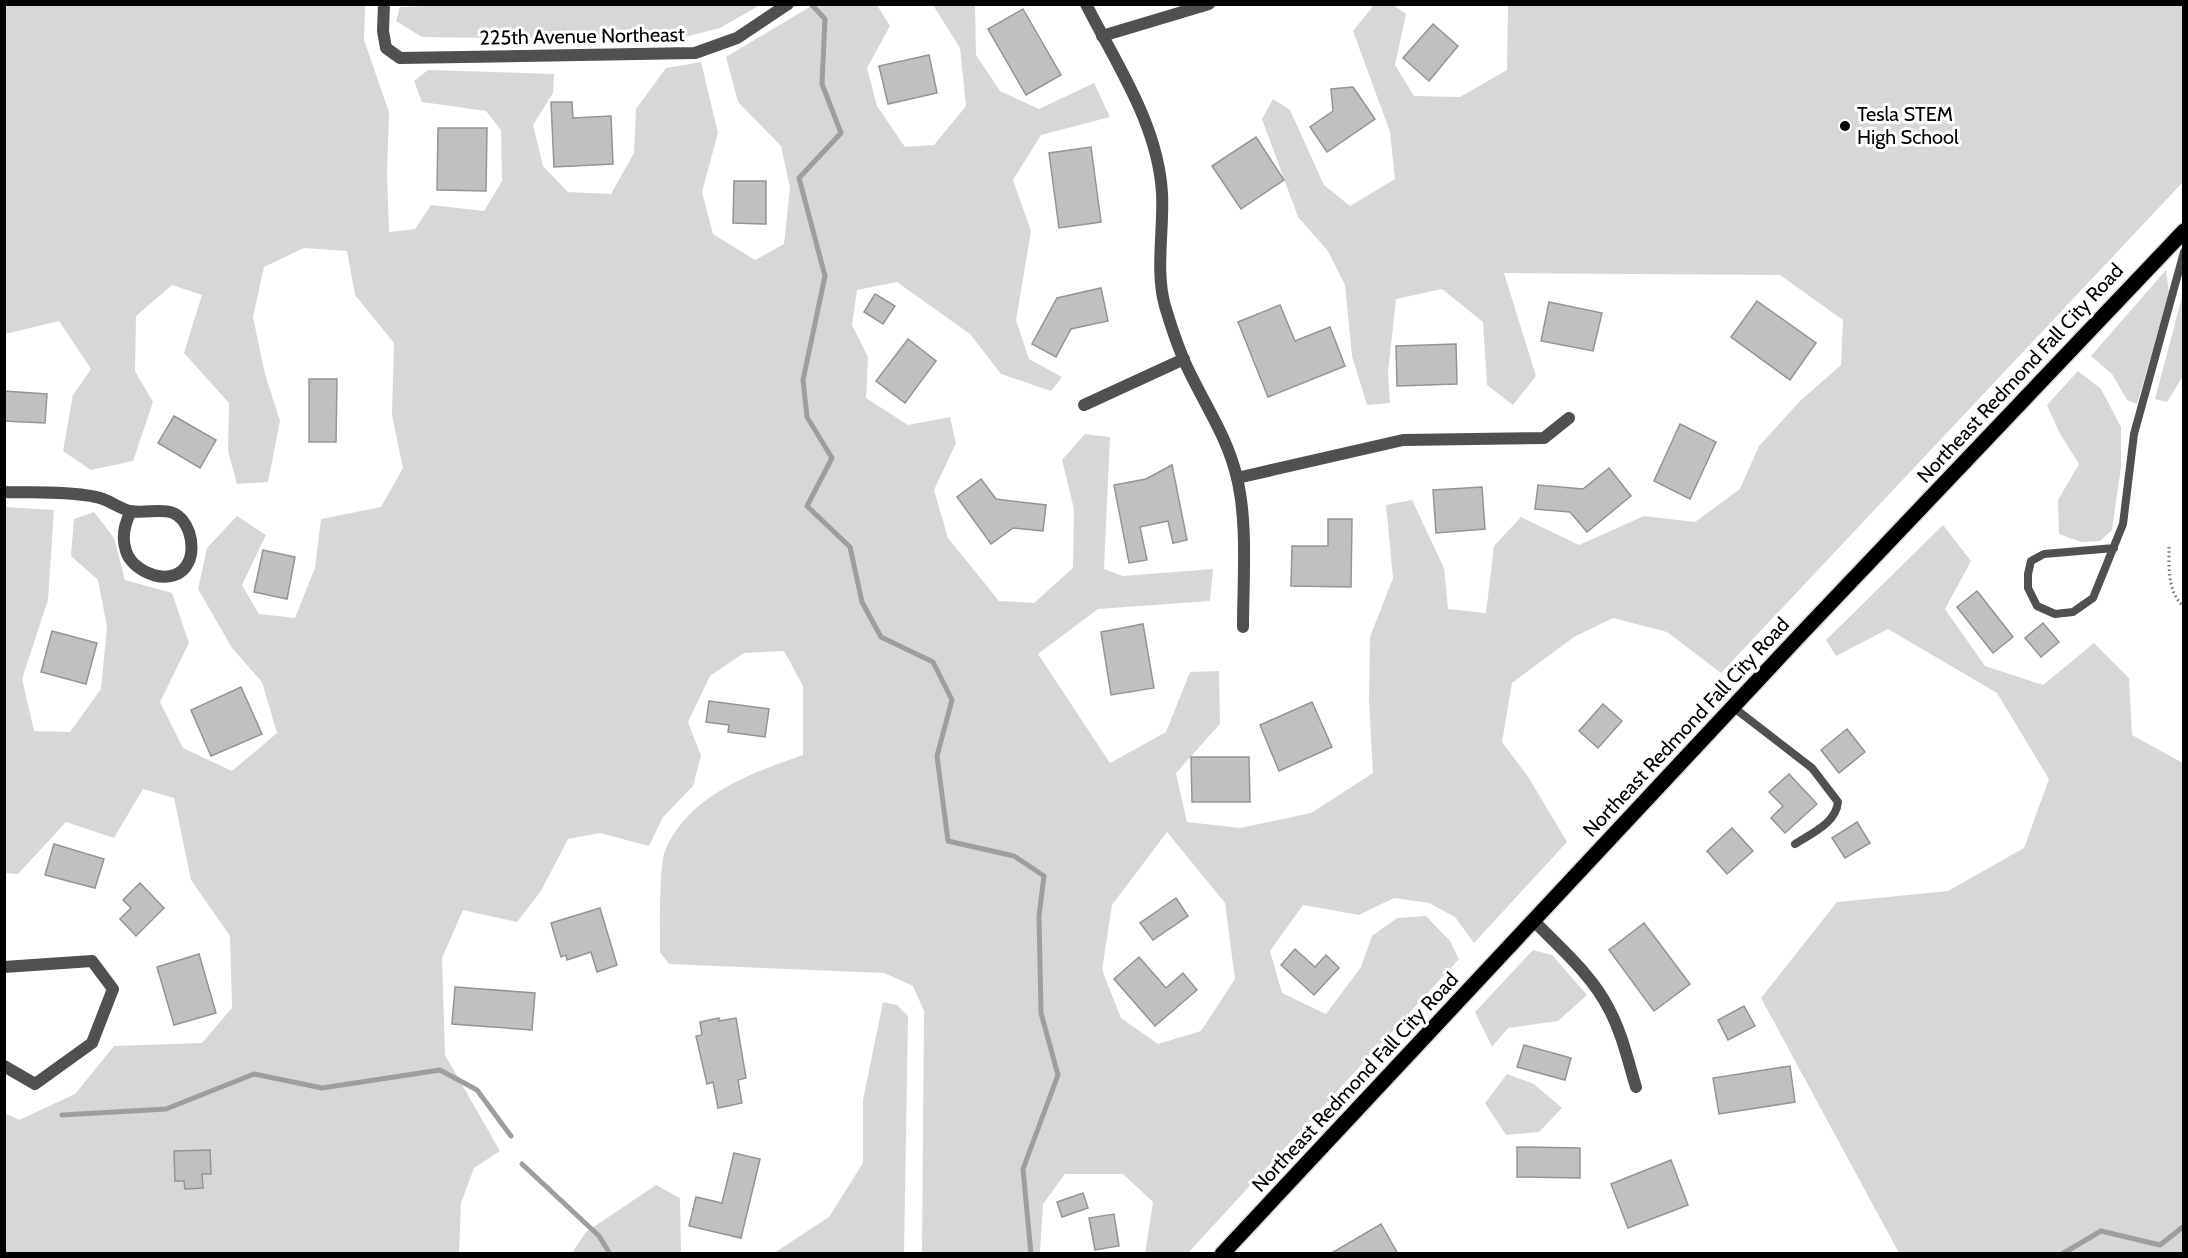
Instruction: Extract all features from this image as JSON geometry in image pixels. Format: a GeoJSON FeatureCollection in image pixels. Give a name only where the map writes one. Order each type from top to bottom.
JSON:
{"type":"FeatureCollection","features":[{"type":"Feature","properties":{"kind":"main road","name":"Northeast Redmond Fall City Road"},"geometry":{"type":"LineString","coordinates":[[1222,1254],[1733,707],[2184,231]]}},
{"type":"Feature","properties":{"kind":"street","name":"225th Avenue Northeast"},"geometry":{"type":"LineString","coordinates":[[384,4],[383,31],[386,48],[400,58],[695,53],[737,38],[788,4]]}},
{"type":"Feature","properties":{"kind":"street"},"geometry":{"type":"LineString","coordinates":[[1086,4],[1132,90],[1157,158],[1162,193],[1161,254],[1164,303],[1184,358],[1215,417],[1237,478],[1243,538],[1243,627]]}},
{"type":"Feature","properties":{"kind":"street"},"geometry":{"type":"LineString","coordinates":[[1102,36],[1209,4]]}},
{"type":"Feature","properties":{"kind":"street"},"geometry":{"type":"LineString","coordinates":[[1083,405],[1184,358]]}},
{"type":"Feature","properties":{"kind":"street"},"geometry":{"type":"LineString","coordinates":[[1237,478],[1403,440],[1545,438],[1569,418]]}},
{"type":"Feature","properties":{"kind":"street"},"geometry":{"type":"LineString","coordinates":[[4,492],[97,497],[131,511],[155,509],[174,514],[184,521],[192,541],[188,563],[179,573],[166,577],[136,566],[126,551],[124,527],[131,511]]}},
{"type":"Feature","properties":{"kind":"street"},"geometry":{"type":"LineString","coordinates":[[1534,921],[1577,965],[1609,1007],[1619,1031],[1636,1087]]}},
{"type":"Feature","properties":{"kind":"street"},"geometry":{"type":"LineString","coordinates":[[4,967],[93,961],[113,989],[92,1043],[35,1084],[4,1066]]}},
{"type":"Feature","properties":{"kind":"lane"},"geometry":{"type":"LineString","coordinates":[[2114,548],[2044,554],[2031,561],[2028,588],[2037,606],[2055,614],[2073,612],[2093,598],[2114,548],[2123,524],[2134,434],[2184,252]]}},
{"type":"Feature","properties":{"kind":"lane"},"geometry":{"type":"LineString","coordinates":[[1733,707],[1812,768],[1838,802],[1837,812],[1829,821],[1795,844]]}},
{"type":"Feature","properties":{"kind":"path"},"geometry":{"type":"LineString","coordinates":[[2169,547],[2168,574],[2179,602],[2184,607]]}},
{"type":"Feature","properties":{"kind":"shaded area"},"geometry":{"type":"Polygon","coordinates":[[[479,4],[760,5],[720,28],[685,37],[638,40],[422,37],[396,21],[400,7],[479,4]]]}},
{"type":"Feature","properties":{"kind":"shaded area"},"geometry":{"type":"Polygon","coordinates":[[[5,5],[365,5],[364,40],[389,112],[387,174],[389,232],[415,229],[431,205],[484,211],[502,181],[501,130],[486,111],[422,102],[414,81],[428,70],[554,74],[553,93],[533,125],[543,166],[568,192],[611,194],[634,153],[636,109],[666,68],[701,62],[718,133],[702,192],[713,234],[755,260],[784,244],[790,188],[781,146],[738,102],[726,57],[813,5],[877,5],[890,26],[867,68],[877,106],[905,147],[934,145],[966,106],[960,48],[933,5],[978,5],[975,6],[976,55],[1000,91],[1039,109],[1094,83],[1110,117],[1041,135],[1013,180],[1031,231],[1016,320],[1029,359],[1062,377],[1051,391],[1001,374],[970,334],[897,282],[857,290],[852,325],[868,357],[866,398],[908,425],[950,417],[956,443],[934,490],[948,538],[999,601],[1034,603],[1073,568],[1074,509],[1062,460],[1085,434],[1110,437],[1104,569],[1123,576],[1213,569],[1210,601],[1098,609],[1038,654],[1110,763],[1166,732],[1190,672],[1219,671],[1220,724],[1176,773],[1187,822],[1240,828],[1311,813],[1373,773],[1369,700],[1370,637],[1393,578],[1386,505],[1412,500],[1444,568],[1448,609],[1486,613],[1494,546],[1521,517],[1579,545],[1644,516],[1695,522],[1740,489],[1759,446],[1800,401],[1841,365],[1843,320],[1780,275],[1504,273],[1536,376],[1513,405],[1487,385],[1483,322],[1442,289],[1396,299],[1388,372],[1390,403],[1367,405],[1352,356],[1345,285],[1328,251],[1298,217],[1262,119],[1273,99],[1290,110],[1324,185],[1350,206],[1395,179],[1390,132],[1353,31],[1374,5],[1393,5],[1406,14],[1395,65],[1414,96],[1460,97],[1507,70],[1508,5],[2183,5],[2183,182],[1721,673],[1667,632],[1613,618],[1574,637],[1512,683],[1502,742],[1529,778],[1567,842],[1474,943],[1455,917],[1429,903],[1394,898],[1359,915],[1303,905],[1270,951],[1282,993],[1326,1014],[1361,967],[1372,936],[1397,918],[1426,916],[1450,941],[1459,959],[1188,1253],[1145,1253],[1153,1202],[1123,1174],[1065,1174],[1043,1204],[1040,1253],[922,1253],[924,1011],[913,986],[884,973],[669,964],[660,952],[663,859],[675,832],[689,815],[723,789],[763,770],[803,755],[803,686],[784,651],[744,653],[710,676],[688,722],[701,756],[693,786],[663,817],[649,846],[600,833],[568,839],[541,891],[517,922],[463,910],[442,958],[445,1055],[500,1151],[474,1168],[461,1203],[459,1253],[5,1253],[5,1113],[19,1120],[75,1094],[114,1046],[202,1043],[232,1008],[230,936],[191,880],[174,798],[143,789],[114,838],[66,822],[18,874],[5,873],[5,507],[54,510],[48,600],[22,679],[34,731],[70,732],[101,689],[107,627],[98,580],[71,556],[74,519],[94,512],[114,538],[125,580],[172,593],[189,643],[160,702],[183,748],[232,771],[277,733],[262,682],[232,648],[198,589],[207,548],[237,516],[266,535],[242,585],[259,614],[295,618],[315,568],[321,519],[381,507],[403,468],[392,415],[394,343],[355,295],[347,251],[304,248],[264,267],[253,317],[265,374],[280,421],[268,482],[237,484],[228,451],[229,403],[184,353],[202,295],[172,285],[136,316],[135,371],[153,402],[133,461],[91,470],[63,451],[73,395],[91,369],[59,321],[5,334],[5,5]],[[1167,832],[1112,905],[1102,970],[1121,1018],[1158,1044],[1201,1031],[1235,979],[1225,903],[1167,832]]]}},
{"type":"Feature","properties":{"kind":"shaded area"},"geometry":{"type":"Polygon","coordinates":[[[2166,270],[2169,293],[2137,404],[2127,400],[2112,374],[2091,356],[2166,270]]]}},
{"type":"Feature","properties":{"kind":"shaded area"},"geometry":{"type":"Polygon","coordinates":[[[2183,293],[2183,376],[2167,402],[2155,399],[2183,293]]]}},
{"type":"Feature","properties":{"kind":"shaded area"},"geometry":{"type":"Polygon","coordinates":[[[2078,371],[2101,389],[2121,427],[2121,467],[2112,530],[2100,541],[2081,542],[2059,534],[2058,500],[2079,464],[2059,432],[2047,405],[2078,371]]]}},
{"type":"Feature","properties":{"kind":"shaded area"},"geometry":{"type":"Polygon","coordinates":[[[1943,525],[1971,561],[1945,609],[1985,666],[2043,685],[2094,643],[2129,678],[2132,735],[2183,763],[2183,1253],[1899,1253],[1761,998],[1837,902],[1948,891],[2024,848],[2049,779],[1997,693],[1888,629],[1836,656],[1826,640],[1943,525]]]}},
{"type":"Feature","properties":{"kind":"shaded area"},"geometry":{"type":"Polygon","coordinates":[[[1533,950],[1552,955],[1587,995],[1558,1021],[1508,1028],[1492,1047],[1475,1012],[1533,950]]]}},
{"type":"Feature","properties":{"kind":"shaded area"},"geometry":{"type":"Polygon","coordinates":[[[883,1002],[897,1005],[908,1016],[904,1253],[774,1253],[829,1217],[863,1163],[863,1100],[883,1002]]]}},
{"type":"Feature","properties":{"kind":"shaded area"},"geometry":{"type":"Polygon","coordinates":[[[1507,1074],[1534,1084],[1562,1108],[1539,1132],[1506,1135],[1485,1103],[1507,1074]]]}},
{"type":"Feature","properties":{"kind":"shaded area"},"geometry":{"type":"Polygon","coordinates":[[[656,1185],[680,1198],[681,1253],[572,1253],[586,1232],[656,1185]]]}},
{"type":"Feature","properties":{"kind":"building"},"geometry":{"type":"Polygon","coordinates":[[[1023,9],[1061,75],[1026,95],[988,29],[1023,9]]]}},
{"type":"Feature","properties":{"kind":"building"},"geometry":{"type":"Polygon","coordinates":[[[1433,24],[1458,46],[1429,81],[1403,58],[1433,24]]]}},
{"type":"Feature","properties":{"kind":"building"},"geometry":{"type":"Polygon","coordinates":[[[929,55],[937,93],[888,104],[879,66],[929,55]]]}},
{"type":"Feature","properties":{"kind":"building"},"geometry":{"type":"Polygon","coordinates":[[[1353,87],[1375,119],[1327,152],[1310,127],[1333,111],[1331,89],[1353,87]]]}},
{"type":"Feature","properties":{"kind":"building"},"geometry":{"type":"Polygon","coordinates":[[[551,102],[572,102],[573,118],[611,116],[613,164],[554,167],[551,102]]]}},
{"type":"Feature","properties":{"kind":"building"},"geometry":{"type":"Polygon","coordinates":[[[438,128],[487,128],[486,191],[437,190],[438,128]]]}},
{"type":"Feature","properties":{"kind":"building"},"geometry":{"type":"Polygon","coordinates":[[[1256,137],[1284,180],[1241,209],[1212,166],[1256,137]]]}},
{"type":"Feature","properties":{"kind":"building"},"geometry":{"type":"Polygon","coordinates":[[[1091,147],[1101,222],[1059,228],[1049,153],[1091,147]]]}},
{"type":"Feature","properties":{"kind":"building"},"geometry":{"type":"Polygon","coordinates":[[[734,181],[766,181],[766,224],[733,223],[734,181]]]}},
{"type":"Feature","properties":{"kind":"building"},"geometry":{"type":"Polygon","coordinates":[[[1101,288],[1108,321],[1071,329],[1056,357],[1032,344],[1057,298],[1101,288]]]}},
{"type":"Feature","properties":{"kind":"building"},"geometry":{"type":"Polygon","coordinates":[[[875,294],[895,306],[883,324],[864,312],[875,294]]]}},
{"type":"Feature","properties":{"kind":"building"},"geometry":{"type":"Polygon","coordinates":[[[1757,301],[1816,343],[1790,380],[1731,337],[1757,301]]]}},
{"type":"Feature","properties":{"kind":"building"},"geometry":{"type":"Polygon","coordinates":[[[1549,302],[1602,313],[1593,351],[1541,341],[1549,302]]]}},
{"type":"Feature","properties":{"kind":"building"},"geometry":{"type":"Polygon","coordinates":[[[1280,305],[1295,341],[1330,327],[1345,366],[1268,397],[1238,322],[1280,305]]]}},
{"type":"Feature","properties":{"kind":"building"},"geometry":{"type":"Polygon","coordinates":[[[908,339],[936,361],[905,403],[876,381],[908,339]]]}},
{"type":"Feature","properties":{"kind":"building"},"geometry":{"type":"Polygon","coordinates":[[[1456,344],[1457,384],[1397,386],[1396,346],[1456,344]]]}},
{"type":"Feature","properties":{"kind":"building"},"geometry":{"type":"Polygon","coordinates":[[[309,379],[337,379],[336,442],[309,442],[309,379]]]}},
{"type":"Feature","properties":{"kind":"building"},"geometry":{"type":"Polygon","coordinates":[[[4,391],[47,394],[45,423],[4,421],[4,391]]]}},
{"type":"Feature","properties":{"kind":"building"},"geometry":{"type":"Polygon","coordinates":[[[174,416],[216,440],[200,468],[158,443],[174,416]]]}},
{"type":"Feature","properties":{"kind":"building"},"geometry":{"type":"Polygon","coordinates":[[[1680,424],[1716,442],[1690,499],[1654,481],[1680,424]]]}},
{"type":"Feature","properties":{"kind":"building"},"geometry":{"type":"Polygon","coordinates":[[[1172,465],[1187,540],[1173,543],[1168,521],[1140,527],[1147,560],[1129,563],[1114,485],[1146,479],[1172,465]]]}},
{"type":"Feature","properties":{"kind":"building"},"geometry":{"type":"Polygon","coordinates":[[[1609,468],[1631,496],[1587,532],[1570,512],[1535,509],[1538,485],[1583,489],[1609,468]]]}},
{"type":"Feature","properties":{"kind":"building"},"geometry":{"type":"Polygon","coordinates":[[[981,479],[996,499],[1046,505],[1043,531],[1013,528],[991,544],[957,497],[981,479]]]}},
{"type":"Feature","properties":{"kind":"building"},"geometry":{"type":"Polygon","coordinates":[[[1482,487],[1485,529],[1436,533],[1433,490],[1482,487]]]}},
{"type":"Feature","properties":{"kind":"building"},"geometry":{"type":"Polygon","coordinates":[[[1328,519],[1352,519],[1351,587],[1291,586],[1292,546],[1328,546],[1328,519]]]}},
{"type":"Feature","properties":{"kind":"building"},"geometry":{"type":"Polygon","coordinates":[[[263,550],[295,557],[287,599],[254,592],[263,550]]]}},
{"type":"Feature","properties":{"kind":"building"},"geometry":{"type":"Polygon","coordinates":[[[1977,591],[2013,637],[1993,653],[1957,607],[1977,591]]]}},
{"type":"Feature","properties":{"kind":"building"},"geometry":{"type":"Polygon","coordinates":[[[2043,623],[2059,642],[2041,657],[2025,638],[2043,623]]]}},
{"type":"Feature","properties":{"kind":"building"},"geometry":{"type":"Polygon","coordinates":[[[1143,624],[1154,688],[1111,695],[1101,632],[1143,624]]]}},
{"type":"Feature","properties":{"kind":"building"},"geometry":{"type":"Polygon","coordinates":[[[52,631],[97,643],[86,684],[41,672],[52,631]]]}},
{"type":"Feature","properties":{"kind":"building"},"geometry":{"type":"Polygon","coordinates":[[[241,687],[262,734],[211,756],[191,710],[241,687]]]}},
{"type":"Feature","properties":{"kind":"building"},"geometry":{"type":"Polygon","coordinates":[[[709,701],[769,709],[765,737],[728,732],[729,725],[706,722],[709,701]]]}},
{"type":"Feature","properties":{"kind":"building"},"geometry":{"type":"Polygon","coordinates":[[[1312,702],[1332,747],[1279,771],[1260,725],[1312,702]]]}},
{"type":"Feature","properties":{"kind":"building"},"geometry":{"type":"Polygon","coordinates":[[[1603,704],[1622,721],[1598,748],[1579,731],[1603,704]]]}},
{"type":"Feature","properties":{"kind":"building"},"geometry":{"type":"Polygon","coordinates":[[[1847,729],[1865,752],[1839,773],[1821,750],[1847,729]]]}},
{"type":"Feature","properties":{"kind":"building"},"geometry":{"type":"Polygon","coordinates":[[[1191,757],[1249,757],[1250,802],[1192,802],[1191,757]]]}},
{"type":"Feature","properties":{"kind":"building"},"geometry":{"type":"Polygon","coordinates":[[[1789,774],[1817,804],[1785,833],[1771,818],[1783,806],[1769,792],[1789,774]]]}},
{"type":"Feature","properties":{"kind":"building"},"geometry":{"type":"Polygon","coordinates":[[[1857,822],[1870,843],[1845,858],[1832,838],[1857,822]]]}},
{"type":"Feature","properties":{"kind":"building"},"geometry":{"type":"Polygon","coordinates":[[[1732,828],[1753,851],[1727,874],[1707,851],[1732,828]]]}},
{"type":"Feature","properties":{"kind":"building"},"geometry":{"type":"Polygon","coordinates":[[[54,844],[104,859],[95,888],[45,875],[54,844]]]}},
{"type":"Feature","properties":{"kind":"building"},"geometry":{"type":"Polygon","coordinates":[[[140,883],[164,908],[136,936],[120,919],[131,908],[123,900],[140,883]]]}},
{"type":"Feature","properties":{"kind":"building"},"geometry":{"type":"Polygon","coordinates":[[[1176,898],[1188,916],[1153,940],[1140,923],[1176,898]]]}},
{"type":"Feature","properties":{"kind":"building"},"geometry":{"type":"Polygon","coordinates":[[[600,908],[617,965],[597,972],[591,952],[567,960],[566,955],[561,957],[551,923],[600,908]]]}},
{"type":"Feature","properties":{"kind":"building"},"geometry":{"type":"Polygon","coordinates":[[[1644,923],[1690,984],[1654,1011],[1609,950],[1644,923]]]}},
{"type":"Feature","properties":{"kind":"building"},"geometry":{"type":"Polygon","coordinates":[[[1295,949],[1315,967],[1326,955],[1339,968],[1314,995],[1281,965],[1295,949]]]}},
{"type":"Feature","properties":{"kind":"building"},"geometry":{"type":"Polygon","coordinates":[[[199,954],[216,1013],[174,1025],[157,967],[199,954]]]}},
{"type":"Feature","properties":{"kind":"building"},"geometry":{"type":"Polygon","coordinates":[[[1139,957],[1166,988],[1183,973],[1197,990],[1155,1026],[1114,979],[1139,957]]]}},
{"type":"Feature","properties":{"kind":"building"},"geometry":{"type":"Polygon","coordinates":[[[455,987],[535,993],[532,1030],[452,1024],[455,987]]]}},
{"type":"Feature","properties":{"kind":"building"},"geometry":{"type":"Polygon","coordinates":[[[1744,1006],[1755,1026],[1728,1040],[1718,1020],[1744,1006]]]}},
{"type":"Feature","properties":{"kind":"building"},"geometry":{"type":"Polygon","coordinates":[[[719,1018],[719,1021],[736,1018],[746,1078],[738,1080],[742,1103],[718,1108],[713,1082],[707,1084],[696,1036],[702,1035],[700,1022],[719,1018]]]}},
{"type":"Feature","properties":{"kind":"building"},"geometry":{"type":"Polygon","coordinates":[[[1524,1045],[1571,1058],[1565,1080],[1517,1067],[1524,1045]]]}},
{"type":"Feature","properties":{"kind":"building"},"geometry":{"type":"Polygon","coordinates":[[[1790,1066],[1795,1102],[1719,1114],[1713,1078],[1790,1066]]]}},
{"type":"Feature","properties":{"kind":"building"},"geometry":{"type":"Polygon","coordinates":[[[1517,1147],[1580,1148],[1580,1178],[1517,1177],[1517,1147]]]}},
{"type":"Feature","properties":{"kind":"building"},"geometry":{"type":"Polygon","coordinates":[[[210,1150],[211,1174],[202,1174],[203,1188],[185,1189],[184,1181],[175,1181],[174,1151],[210,1150]]]}},
{"type":"Feature","properties":{"kind":"building"},"geometry":{"type":"Polygon","coordinates":[[[734,1153],[760,1159],[741,1238],[689,1226],[696,1197],[722,1203],[734,1153]]]}},
{"type":"Feature","properties":{"kind":"building"},"geometry":{"type":"Polygon","coordinates":[[[1671,1160],[1688,1205],[1628,1228],[1611,1184],[1671,1160]]]}},
{"type":"Feature","properties":{"kind":"building"},"geometry":{"type":"Polygon","coordinates":[[[1083,1193],[1088,1208],[1062,1217],[1057,1202],[1083,1193]]]}},
{"type":"Feature","properties":{"kind":"building"},"geometry":{"type":"Polygon","coordinates":[[[1114,1214],[1119,1246],[1095,1250],[1089,1218],[1114,1214]]]}},
{"type":"Feature","properties":{"kind":"building"},"geometry":{"type":"Polygon","coordinates":[[[1381,1224],[1398,1254],[1330,1254],[1381,1224]]]}},
{"type":"Feature","properties":{"kind":"waterway"},"geometry":{"type":"LineString","coordinates":[[811,4],[825,19],[822,84],[841,133],[799,178],[825,276],[803,380],[807,417],[832,458],[807,506],[850,547],[862,602],[881,637],[933,662],[952,700],[937,756],[948,841],[1014,856],[1044,876],[1039,916],[1041,1013],[1058,1075],[1023,1169],[1031,1254]]}},
{"type":"Feature","properties":{"kind":"waterway"},"geometry":{"type":"LineString","coordinates":[[62,1115],[166,1109],[254,1074],[322,1088],[440,1070],[477,1090],[511,1136]]}},
{"type":"Feature","properties":{"kind":"waterway"},"geometry":{"type":"LineString","coordinates":[[522,1164],[599,1236],[610,1254]]}},
{"type":"Feature","properties":{"kind":"waterway"},"geometry":{"type":"LineString","coordinates":[[2062,1254],[2101,1231],[2160,1245],[2184,1226]]}},
{"type":"Feature","properties":{"kind":"place","name":"Tesla STEM High School"},"geometry":{"type":"Point","coordinates":[1845,126]}}]}
